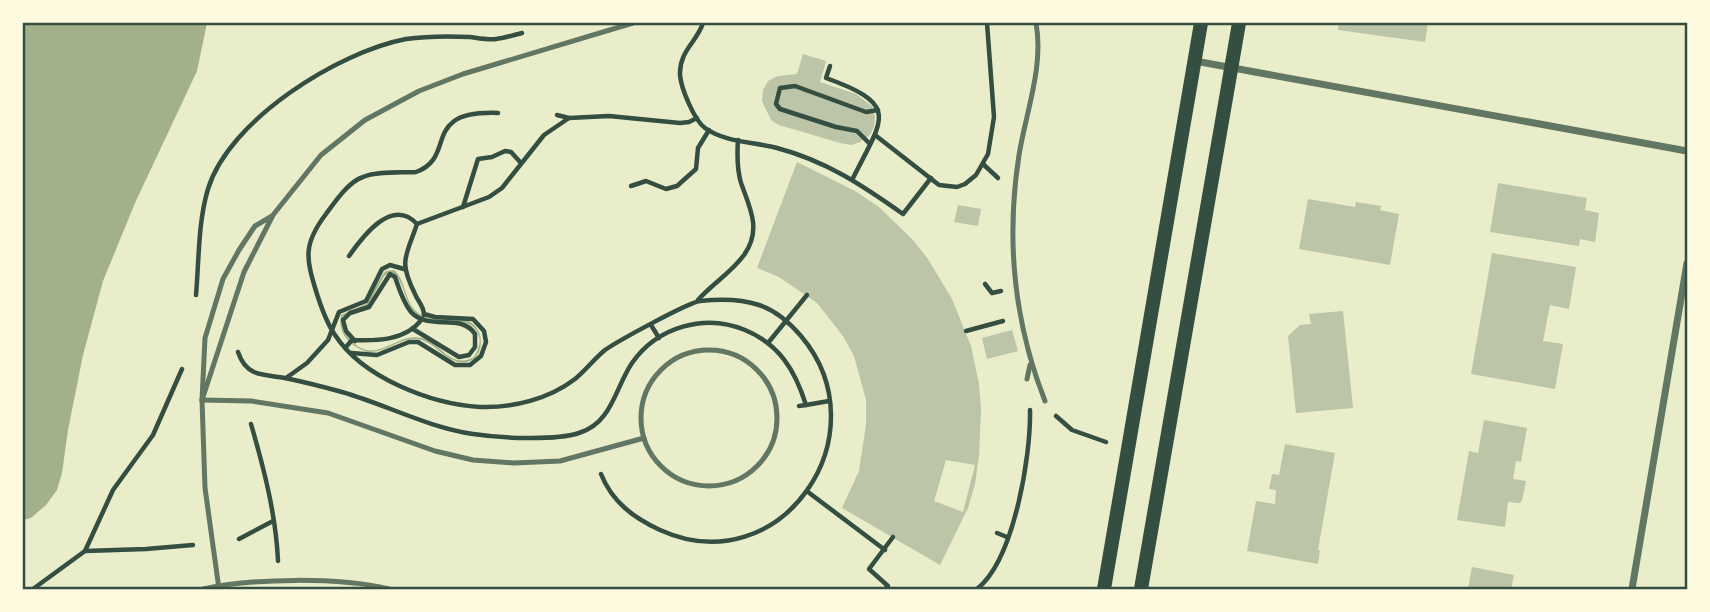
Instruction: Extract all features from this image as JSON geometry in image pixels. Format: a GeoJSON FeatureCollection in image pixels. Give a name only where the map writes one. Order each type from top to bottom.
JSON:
{"type":"FeatureCollection","features":[{"type":"Feature","properties":{"kind":"main road"},"geometry":{"type":"LineString","coordinates":[[1104,589],[1201,23]]}},
{"type":"Feature","properties":{"kind":"main road"},"geometry":{"type":"LineString","coordinates":[[1141,589],[1239,23]]}},
{"type":"Feature","properties":{"kind":"street"},"geometry":{"type":"LineString","coordinates":[[1195,61],[1687,151]]}},
{"type":"Feature","properties":{"kind":"street"},"geometry":{"type":"LineString","coordinates":[[1632,589],[1687,264]]}},
{"type":"Feature","properties":{"kind":"lane"},"geometry":{"type":"LineString","coordinates":[[202,400],[244,272],[273,215],[321,155],[365,120],[419,91],[463,74],[633,23]]}},
{"type":"Feature","properties":{"kind":"lane"},"geometry":{"type":"LineString","coordinates":[[1036,23],[1038,60],[1014,192],[1013,257],[1030,364],[1045,401]]}},
{"type":"Feature","properties":{"kind":"lane"},"geometry":{"type":"LineString","coordinates":[[218,587],[205,488],[202,400],[205,338],[223,279],[256,226],[273,215]]}},
{"type":"Feature","properties":{"kind":"lane"},"geometry":{"type":"LineString","coordinates":[[700,351],[724,351],[746,360],[763,376],[774,396],[778,418],[775,439],[765,459],[749,474],[730,484],[708,487],[687,483],[668,473],[653,457],[644,438],[641,414],[646,391],[659,372],[678,358],[700,351]]}},
{"type":"Feature","properties":{"kind":"lane"},"geometry":{"type":"LineString","coordinates":[[1027,379],[1030,364]]}},
{"type":"Feature","properties":{"kind":"lane"},"geometry":{"type":"LineString","coordinates":[[202,400],[251,401],[328,413],[435,451],[473,460],[514,463],[560,461],[644,438]]}},
{"type":"Feature","properties":{"kind":"lane"},"geometry":{"type":"LineString","coordinates":[[203,589],[295,580],[389,589]]}},
{"type":"Feature","properties":{"kind":"path"},"geometry":{"type":"LineString","coordinates":[[703,23],[685,51],[680,74],[682,88],[705,128],[738,140],[775,147],[853,178],[903,214],[931,178]]}},
{"type":"Feature","properties":{"kind":"path"},"geometry":{"type":"LineString","coordinates":[[875,135],[939,185],[957,187],[965,184],[984,164],[991,142],[993,117],[987,23]]}},
{"type":"Feature","properties":{"kind":"path"},"geometry":{"type":"LineString","coordinates":[[830,66],[826,78],[869,96],[878,110],[879,120],[875,135],[853,178]]}},
{"type":"Feature","properties":{"kind":"path"},"geometry":{"type":"LineString","coordinates":[[870,144],[857,131],[780,109],[776,104],[776,95],[780,88],[795,86],[866,112],[878,110]]}},
{"type":"Feature","properties":{"kind":"path"},"geometry":{"type":"LineString","coordinates":[[498,113],[480,112],[461,116],[445,129],[432,160],[424,169],[362,177],[353,182],[320,221],[310,242],[307,265],[322,311],[333,331],[351,353],[383,377],[419,394],[466,405],[502,406],[551,394],[574,379],[607,349],[697,301],[737,264],[751,242],[754,228],[753,214],[738,170],[738,140]]}},
{"type":"Feature","properties":{"kind":"path"},"geometry":{"type":"LineString","coordinates":[[556,115],[569,118],[609,116],[680,123],[697,118]]}},
{"type":"Feature","properties":{"kind":"path"},"geometry":{"type":"LineString","coordinates":[[346,347],[352,341],[379,341],[413,329],[423,317],[424,309],[416,299],[405,270],[405,256],[417,224],[489,197],[502,188],[544,135],[569,118]]}},
{"type":"Feature","properties":{"kind":"path"},"geometry":{"type":"LineString","coordinates":[[631,186],[646,181],[666,189],[677,186],[696,169],[696,155],[709,130]]}},
{"type":"Feature","properties":{"kind":"path"},"geometry":{"type":"LineString","coordinates":[[463,207],[478,159],[492,157],[505,150],[511,152],[521,163]]}},
{"type":"Feature","properties":{"kind":"path"},"geometry":{"type":"LineString","coordinates":[[984,164],[997,177],[1006,180]]}},
{"type":"Feature","properties":{"kind":"path"},"geometry":{"type":"LineString","coordinates":[[878,207],[884,200]]}},
{"type":"Feature","properties":{"kind":"path"},"geometry":{"type":"LineString","coordinates":[[349,256],[373,227],[388,217],[403,215],[417,224]]}},
{"type":"Feature","properties":{"kind":"path"},"geometry":{"type":"LineString","coordinates":[[352,341],[346,331],[343,320],[345,316],[366,301],[382,269],[390,265],[405,270]]}},
{"type":"Feature","properties":{"kind":"path"},"geometry":{"type":"LineString","coordinates":[[285,378],[307,363],[333,331],[339,312],[369,307],[390,274],[395,277],[411,311],[423,317],[468,326],[475,334],[479,348]]}},
{"type":"Feature","properties":{"kind":"path"},"geometry":{"type":"LineString","coordinates":[[768,343],[807,295]]}},
{"type":"Feature","properties":{"kind":"path"},"geometry":{"type":"LineString","coordinates":[[601,474],[612,495],[632,514],[665,532],[699,541],[731,539],[763,529],[780,518],[808,492],[826,454],[830,434],[829,401],[819,363],[808,344],[786,321],[760,305],[743,301],[697,301]]}},
{"type":"Feature","properties":{"kind":"path"},"geometry":{"type":"LineString","coordinates":[[966,331],[1021,316]]}},
{"type":"Feature","properties":{"kind":"path"},"geometry":{"type":"LineString","coordinates":[[351,353],[377,355],[409,342],[418,342],[447,362],[462,366],[476,362],[485,331],[473,319],[423,317]]}},
{"type":"Feature","properties":{"kind":"path"},"geometry":{"type":"LineString","coordinates":[[236,341],[241,361],[253,374],[285,378],[345,393],[429,424],[474,434],[516,437],[563,435],[591,429],[612,407],[632,364],[641,352],[673,329],[706,322],[741,328],[768,343],[784,357],[795,373],[806,405]]}},
{"type":"Feature","properties":{"kind":"path"},"geometry":{"type":"LineString","coordinates":[[651,325],[659,338]]}},
{"type":"Feature","properties":{"kind":"path"},"geometry":{"type":"LineString","coordinates":[[413,329],[459,357],[469,355],[479,348]]}},
{"type":"Feature","properties":{"kind":"path"},"geometry":{"type":"LineString","coordinates":[[977,589],[988,580],[999,562],[1022,485],[1030,437],[1027,379]]}},
{"type":"Feature","properties":{"kind":"path"},"geometry":{"type":"LineString","coordinates":[[799,406],[829,401]]}},
{"type":"Feature","properties":{"kind":"path"},"geometry":{"type":"LineString","coordinates":[[1045,401],[1072,430],[1101,441],[1129,446]]}},
{"type":"Feature","properties":{"kind":"path"},"geometry":{"type":"LineString","coordinates":[[251,424],[263,467],[278,561]]}},
{"type":"Feature","properties":{"kind":"path"},"geometry":{"type":"LineString","coordinates":[[808,492],[885,550]]}},
{"type":"Feature","properties":{"kind":"path"},"geometry":{"type":"LineString","coordinates":[[239,539],[273,522]]}},
{"type":"Feature","properties":{"kind":"path"},"geometry":{"type":"LineString","coordinates":[[997,533],[1007,537]]}},
{"type":"Feature","properties":{"kind":"path"},"geometry":{"type":"LineString","coordinates":[[885,589],[888,586],[869,569],[892,537]]}},
{"type":"Feature","properties":{"kind":"path"},"geometry":{"type":"LineString","coordinates":[[85,551],[146,550],[193,545]]}},
{"type":"Feature","properties":{"kind":"shaded area"},"geometry":{"type":"Polygon","coordinates":[[[23,23],[207,23],[197,71],[135,203],[103,281],[83,355],[57,490],[46,505],[31,518],[23,520],[23,23]]]}},
{"type":"Feature","properties":{"kind":"shaded area"},"geometry":{"type":"Polygon","coordinates":[[[394,270],[398,274],[410,302],[423,316],[460,319],[473,324],[477,328],[481,340],[476,356],[466,362],[458,362],[428,343],[414,339],[374,352],[362,350],[351,343],[343,334],[341,315],[366,304],[386,271],[394,270]],[[391,272],[384,276],[367,307],[351,311],[342,317],[348,337],[367,350],[376,350],[412,337],[422,338],[452,358],[466,360],[474,357],[480,342],[474,328],[459,321],[422,318],[411,308],[391,272]]]}},
{"type":"Feature","properties":{"kind":"building"},"geometry":{"type":"Polygon","coordinates":[[[1339,23],[1428,23],[1425,42],[1338,30],[1339,23]]]}},
{"type":"Feature","properties":{"kind":"building"},"geometry":{"type":"Polygon","coordinates":[[[803,54],[826,61],[820,82],[856,94],[872,106],[875,117],[870,135],[851,145],[779,125],[771,120],[762,101],[763,90],[768,81],[778,76],[797,74],[803,54]]]}},
{"type":"Feature","properties":{"kind":"building"},"geometry":{"type":"Polygon","coordinates":[[[797,162],[855,191],[879,207],[913,240],[928,259],[952,299],[971,346],[981,410],[975,484],[968,508],[940,565],[842,508],[859,471],[866,425],[866,400],[854,356],[843,336],[817,303],[779,277],[757,268],[797,162]],[[946,460],[934,501],[963,512],[975,465],[946,460]]]}},
{"type":"Feature","properties":{"kind":"building"},"geometry":{"type":"Polygon","coordinates":[[[1498,183],[1587,198],[1585,210],[1599,213],[1595,242],[1580,239],[1579,246],[1490,232],[1498,183]]]}},
{"type":"Feature","properties":{"kind":"building"},"geometry":{"type":"Polygon","coordinates":[[[1308,199],[1355,207],[1356,202],[1381,206],[1380,210],[1399,214],[1390,265],[1299,249],[1308,199]]]}},
{"type":"Feature","properties":{"kind":"building"},"geometry":{"type":"Polygon","coordinates":[[[958,205],[981,209],[978,226],[954,222],[958,205]]]}},
{"type":"Feature","properties":{"kind":"building"},"geometry":{"type":"Polygon","coordinates":[[[1492,253],[1576,267],[1569,309],[1550,305],[1543,341],[1563,344],[1555,389],[1471,374],[1492,253]]]}},
{"type":"Feature","properties":{"kind":"building"},"geometry":{"type":"Polygon","coordinates":[[[1343,311],[1353,408],[1296,413],[1288,336],[1300,325],[1311,324],[1309,314],[1343,311]]]}},
{"type":"Feature","properties":{"kind":"building"},"geometry":{"type":"Polygon","coordinates":[[[1012,330],[1018,351],[987,359],[982,338],[1012,330]]]}},
{"type":"Feature","properties":{"kind":"building"},"geometry":{"type":"Polygon","coordinates":[[[1484,420],[1527,428],[1521,462],[1516,461],[1513,479],[1526,481],[1522,501],[1508,502],[1505,527],[1457,520],[1469,451],[1478,453],[1484,420]]]}},
{"type":"Feature","properties":{"kind":"building"},"geometry":{"type":"Polygon","coordinates":[[[1285,444],[1335,453],[1318,550],[1318,564],[1247,551],[1256,501],[1275,504],[1276,490],[1269,489],[1272,474],[1279,475],[1285,444]]]}},
{"type":"Feature","properties":{"kind":"building"},"geometry":{"type":"Polygon","coordinates":[[[1472,567],[1514,575],[1511,589],[1468,589],[1472,567]]]}}]}
